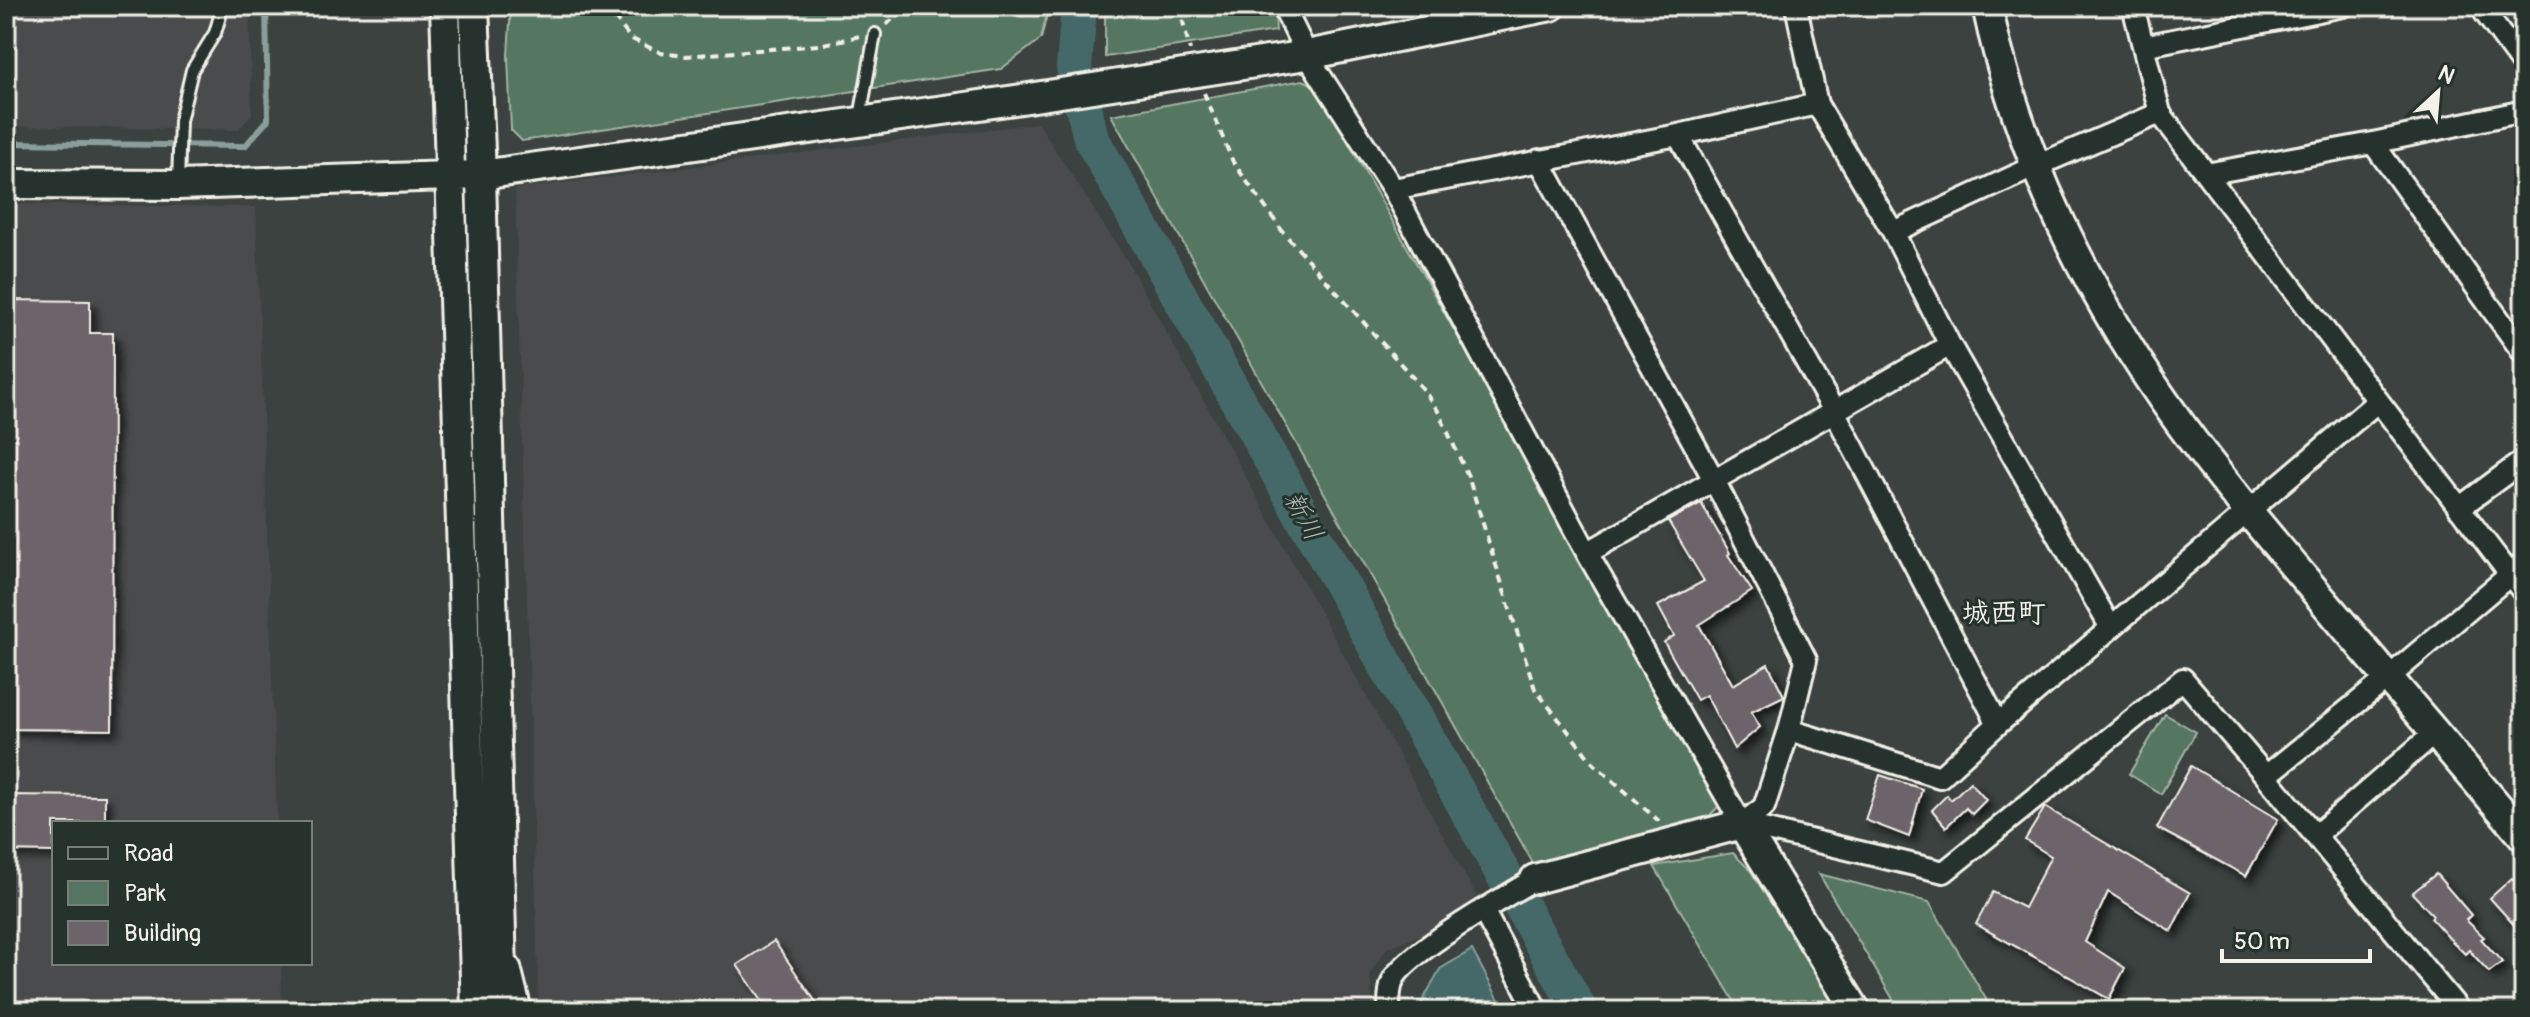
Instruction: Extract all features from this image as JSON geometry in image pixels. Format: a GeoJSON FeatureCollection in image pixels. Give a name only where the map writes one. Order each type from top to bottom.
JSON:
{"type":"FeatureCollection","features":[{"type":"Feature","properties":{"kind":"street"},"geometry":{"type":"LineString","coordinates":[[474,6],[503,1011]]}},
{"type":"Feature","properties":{"kind":"street"},"geometry":{"type":"LineString","coordinates":[[475,43],[486,6]]}},
{"type":"Feature","properties":{"kind":"street"},"geometry":{"type":"LineString","coordinates":[[1283,6],[1307,55],[1393,189],[1587,553],[1742,824],[1856,1011]]}},
{"type":"Feature","properties":{"kind":"street"},"geometry":{"type":"LineString","coordinates":[[6,184],[178,185],[481,175],[1015,100],[1307,55],[1551,6]]}},
{"type":"Feature","properties":{"kind":"street"},"geometry":{"type":"LineString","coordinates":[[1796,6],[1817,104],[1893,232],[1950,345],[2111,628]]}},
{"type":"Feature","properties":{"kind":"street"},"geometry":{"type":"LineString","coordinates":[[1987,6],[1995,44],[2036,166],[2092,286],[2119,334],[2179,423],[2247,511],[2524,837]]}},
{"type":"Feature","properties":{"kind":"street"},"geometry":{"type":"LineString","coordinates":[[2133,6],[2160,113],[2459,508],[2517,568],[2524,593]]}},
{"type":"Feature","properties":{"kind":"street"},"geometry":{"type":"LineString","coordinates":[[2143,46],[2343,6]]}},
{"type":"Feature","properties":{"kind":"street"},"geometry":{"type":"LineString","coordinates":[[2480,6],[2524,66]]}},
{"type":"Feature","properties":{"kind":"street"},"geometry":{"type":"LineString","coordinates":[[444,13],[475,1007]]}},
{"type":"Feature","properties":{"kind":"street"},"geometry":{"type":"LineString","coordinates":[[1393,189],[1678,135],[1817,104]]}},
{"type":"Feature","properties":{"kind":"street"},"geometry":{"type":"LineString","coordinates":[[2206,174],[2524,111]]}},
{"type":"Feature","properties":{"kind":"street"},"geometry":{"type":"LineString","coordinates":[[1893,232],[2160,113]]}},
{"type":"Feature","properties":{"kind":"street"},"geometry":{"type":"LineString","coordinates":[[1678,135],[1834,411],[1998,724]]}},
{"type":"Feature","properties":{"kind":"street"},"geometry":{"type":"LineString","coordinates":[[2373,143],[2524,354]]}},
{"type":"Feature","properties":{"kind":"street"},"geometry":{"type":"LineString","coordinates":[[1389,1011],[1393,979],[1410,960],[1535,879],[1742,824],[1764,807],[1789,730],[1806,660],[1714,480],[1539,160]]}},
{"type":"Feature","properties":{"kind":"street"},"geometry":{"type":"LineString","coordinates":[[1587,553],[1950,345]]}},
{"type":"Feature","properties":{"kind":"street"},"geometry":{"type":"LineString","coordinates":[[1789,730],[1940,777],[1998,724],[2378,401]]}},
{"type":"Feature","properties":{"kind":"street"},"geometry":{"type":"LineString","coordinates":[[2459,508],[2524,460]]}},
{"type":"Feature","properties":{"kind":"street"},"geometry":{"type":"LineString","coordinates":[[2266,776],[2517,568]]}},
{"type":"Feature","properties":{"kind":"street"},"geometry":{"type":"LineString","coordinates":[[1742,824],[1944,872],[2183,679],[2460,1011]]}},
{"type":"Feature","properties":{"kind":"street"},"geometry":{"type":"LineString","coordinates":[[2316,835],[2435,733]]}},
{"type":"Feature","properties":{"kind":"street"},"geometry":{"type":"LineString","coordinates":[[1483,910],[1537,1011]]}},
{"type":"Feature","properties":{"kind":"street"},"geometry":{"type":"LineString","coordinates":[[501,928],[521,1011]]}},
{"type":"Feature","properties":{"kind":"lane"},"geometry":{"type":"LineString","coordinates":[[178,185],[180,121],[192,70],[215,33],[223,6]]}},
{"type":"Feature","properties":{"kind":"lane"},"geometry":{"type":"LineString","coordinates":[[859,122],[875,34]]}},
{"type":"Feature","properties":{"kind":"path"},"geometry":{"type":"LineString","coordinates":[[606,6],[630,38],[661,53],[686,56],[819,45],[875,34],[908,6]]}},
{"type":"Feature","properties":{"kind":"path"},"geometry":{"type":"LineString","coordinates":[[1179,6],[1196,71],[1233,162],[1283,232],[1423,389],[1438,411],[1468,476],[1535,689],[1593,763],[1680,839]]}},
{"type":"Feature","properties":{"kind":"shaded area"},"geometry":{"type":"Polygon","coordinates":[[[6,6],[249,6],[252,115],[238,130],[6,126],[6,6]]]}},
{"type":"Feature","properties":{"kind":"shaded area"},"geometry":{"type":"Polygon","coordinates":[[[1038,123],[1127,261],[1477,897],[1435,929],[1387,948],[1370,973],[1373,1011],[539,1011],[515,189],[1038,123]]]}},
{"type":"Feature","properties":{"kind":"shaded area"},"geometry":{"type":"Polygon","coordinates":[[[6,204],[256,207],[277,821],[52,821],[52,965],[281,965],[282,1011],[6,1011],[6,204]]]}},
{"type":"Feature","properties":{"kind":"green space"},"geometry":{"type":"Polygon","coordinates":[[[511,6],[1049,6],[1041,39],[1001,69],[522,141],[511,130],[508,55],[511,6]]]}},
{"type":"Feature","properties":{"kind":"green space"},"geometry":{"type":"Polygon","coordinates":[[[1105,6],[1271,6],[1276,31],[1105,57],[1105,6]]]}},
{"type":"Feature","properties":{"kind":"green space"},"geometry":{"type":"Polygon","coordinates":[[[1303,80],[1317,87],[1721,804],[1709,816],[1533,863],[1111,115],[1303,80]]]}},
{"type":"Feature","properties":{"kind":"green space"},"geometry":{"type":"Polygon","coordinates":[[[2165,714],[2196,732],[2161,794],[2129,774],[2165,714]]]}},
{"type":"Feature","properties":{"kind":"green space"},"geometry":{"type":"Polygon","coordinates":[[[1733,853],[1750,870],[1840,1011],[1740,1011],[1654,866],[1733,853]]]}},
{"type":"Feature","properties":{"kind":"green space"},"geometry":{"type":"Polygon","coordinates":[[[1819,874],[1929,902],[1993,1011],[1900,1011],[1819,874]]]}},
{"type":"Feature","properties":{"kind":"water"},"geometry":{"type":"Polygon","coordinates":[[[1472,950],[1505,1011],[1421,1011],[1421,1004],[1440,969],[1472,950]]]}},
{"type":"Feature","properties":{"kind":"building"},"geometry":{"type":"Polygon","coordinates":[[[6,300],[90,301],[90,333],[113,333],[112,730],[6,729],[6,300]]]}},
{"type":"Feature","properties":{"kind":"building"},"geometry":{"type":"Polygon","coordinates":[[[1701,503],[1730,553],[1728,555],[1752,591],[1699,625],[1733,685],[1768,664],[1784,696],[1751,712],[1760,727],[1734,749],[1706,695],[1697,700],[1664,642],[1674,636],[1658,606],[1704,581],[1668,521],[1701,503]]]}},
{"type":"Feature","properties":{"kind":"building"},"geometry":{"type":"Polygon","coordinates":[[[2191,766],[2278,819],[2246,876],[2157,828],[2191,766]]]}},
{"type":"Feature","properties":{"kind":"building"},"geometry":{"type":"Polygon","coordinates":[[[1880,775],[1922,789],[1909,837],[1865,820],[1880,775]]]}},
{"type":"Feature","properties":{"kind":"building"},"geometry":{"type":"Polygon","coordinates":[[[1970,782],[1986,800],[1972,814],[1966,808],[1946,827],[1932,810],[1947,795],[1951,800],[1970,782]]]}},
{"type":"Feature","properties":{"kind":"building"},"geometry":{"type":"Polygon","coordinates":[[[6,795],[105,796],[105,821],[52,821],[52,852],[6,851],[6,795]]]}},
{"type":"Feature","properties":{"kind":"building"},"geometry":{"type":"Polygon","coordinates":[[[2045,807],[2190,893],[2171,931],[2108,892],[2085,942],[2125,968],[2109,999],[1976,924],[1993,892],[2024,908],[2051,856],[2025,840],[2045,807]]]}},
{"type":"Feature","properties":{"kind":"building"},"geometry":{"type":"Polygon","coordinates":[[[2436,874],[2471,915],[2466,920],[2484,937],[2481,939],[2502,962],[2489,972],[2469,950],[2465,954],[2449,938],[2412,893],[2436,874]]]}},
{"type":"Feature","properties":{"kind":"building"},"geometry":{"type":"Polygon","coordinates":[[[2512,878],[2524,894],[2524,920],[2516,927],[2490,898],[2512,878]]]}},
{"type":"Feature","properties":{"kind":"building"},"geometry":{"type":"Polygon","coordinates":[[[774,941],[822,1011],[769,1011],[737,965],[774,941]]]}},
{"type":"Feature","properties":{"kind":"waterway"},"geometry":{"type":"LineString","coordinates":[[6,143],[245,146],[268,120],[266,6]]}},
{"type":"Feature","properties":{"kind":"waterway","name":"新川"},"geometry":{"type":"LineString","coordinates":[[1079,6],[1074,68],[1091,138],[1580,1011]]}},
{"type":"Feature","properties":{"kind":"district","name":"城西町"},"geometry":{"type":"Point","coordinates":[2004,613]}}]}
